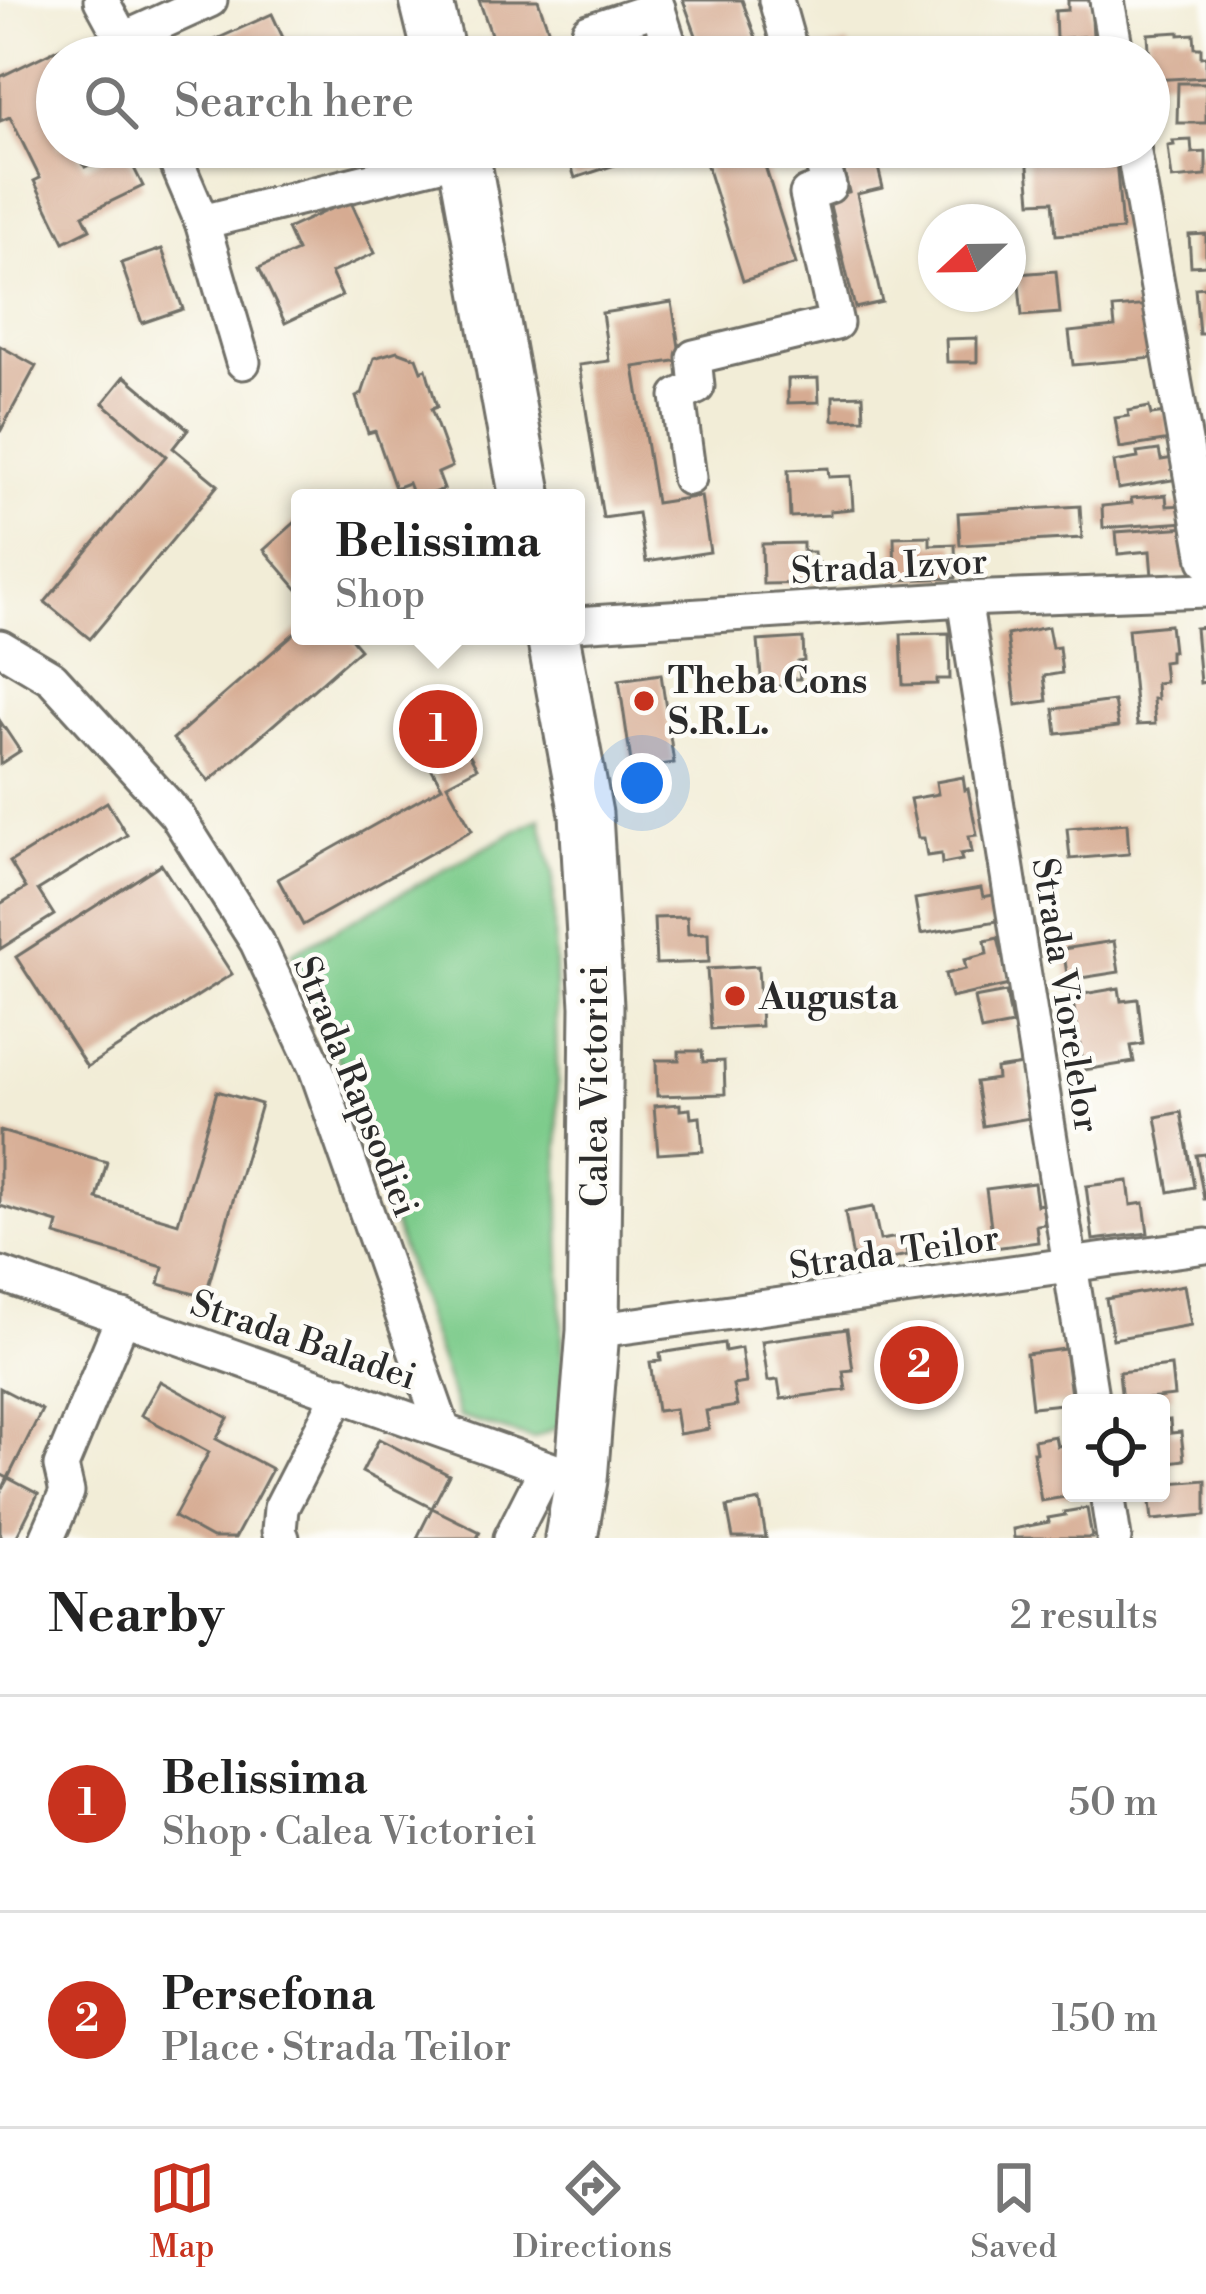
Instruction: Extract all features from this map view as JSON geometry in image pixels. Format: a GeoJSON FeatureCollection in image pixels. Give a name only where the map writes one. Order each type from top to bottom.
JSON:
{"type":"FeatureCollection","features":[{"type":"Feature","properties":{"kind":"main road"},"geometry":{"type":"LineString","coordinates":[[426,0],[435,36]]}},
{"type":"Feature","properties":{"kind":"main road"},"geometry":{"type":"LineString","coordinates":[[466,168],[524,489]]}},
{"type":"Feature","properties":{"kind":"main road","name":"Calea Victoriei"},"geometry":{"type":"LineString","coordinates":[[555,645],[586,814],[597,1006],[592,1331],[564,1474],[571,1538]]}},
{"type":"Feature","properties":{"kind":"street"},"geometry":{"type":"LineString","coordinates":[[101,0],[121,36]]}},
{"type":"Feature","properties":{"kind":"street"},"geometry":{"type":"LineString","coordinates":[[148,36],[210,0]]}},
{"type":"Feature","properties":{"kind":"street"},"geometry":{"type":"LineString","coordinates":[[776,0],[786,36]]}},
{"type":"Feature","properties":{"kind":"street"},"geometry":{"type":"LineString","coordinates":[[1107,0],[1113,36]]}},
{"type":"Feature","properties":{"kind":"street"},"geometry":{"type":"LineString","coordinates":[[589,31],[657,4],[667,36]]}},
{"type":"Feature","properties":{"kind":"street"},"geometry":{"type":"LineString","coordinates":[[179,168],[202,222],[243,362]]}},
{"type":"Feature","properties":{"kind":"street"},"geometry":{"type":"LineString","coordinates":[[202,222],[403,168]]}},
{"type":"Feature","properties":{"kind":"street"},"geometry":{"type":"LineString","coordinates":[[688,478],[677,396],[698,387],[694,357],[836,323],[807,194],[829,186],[824,168]]}},
{"type":"Feature","properties":{"kind":"street"},"geometry":{"type":"LineString","coordinates":[[1137,168],[1206,560]]}},
{"type":"Feature","properties":{"kind":"street","name":"Strada Izvor"},"geometry":{"type":"LineString","coordinates":[[585,623],[964,599],[1206,590]]}},
{"type":"Feature","properties":{"kind":"street","name":"Strada Viorelelor"},"geometry":{"type":"LineString","coordinates":[[964,599],[1091,1394]]}},
{"type":"Feature","properties":{"kind":"street","name":"Strada Rapsodiei"},"geometry":{"type":"LineString","coordinates":[[0,647],[52,678],[176,814],[257,942],[316,1068],[442,1430]]}},
{"type":"Feature","properties":{"kind":"street","name":"Strada Teilor"},"geometry":{"type":"LineString","coordinates":[[592,1331],[1206,1246]]}},
{"type":"Feature","properties":{"kind":"street","name":"Strada Baladei"},"geometry":{"type":"LineString","coordinates":[[0,1274],[564,1474]]}},
{"type":"Feature","properties":{"kind":"street"},"geometry":{"type":"LineString","coordinates":[[47,1538],[67,1492],[61,1466],[123,1317]]}},
{"type":"Feature","properties":{"kind":"street"},"geometry":{"type":"LineString","coordinates":[[282,1538],[281,1508],[340,1393]]}},
{"type":"Feature","properties":{"kind":"street"},"geometry":{"type":"LineString","coordinates":[[511,1538],[564,1474]]}},
{"type":"Feature","properties":{"kind":"street"},"geometry":{"type":"LineString","coordinates":[[1108,1502],[1114,1538]]}},
{"type":"Feature","properties":{"kind":"green space"},"geometry":{"type":"Polygon","coordinates":[[[540,818],[553,873],[564,1424],[533,1439],[459,1417],[338,1059],[292,953],[540,818]]]}},
{"type":"Feature","properties":{"kind":"building"},"geometry":{"type":"Polygon","coordinates":[[[479,0],[538,0],[551,36],[492,36],[479,0]]]}},
{"type":"Feature","properties":{"kind":"building"},"geometry":{"type":"Polygon","coordinates":[[[683,0],[742,0],[755,36],[696,36],[683,0]]]}},
{"type":"Feature","properties":{"kind":"building"},"geometry":{"type":"Polygon","coordinates":[[[1068,0],[1091,0],[1093,36],[1056,36],[1055,11],[1068,10],[1068,0]]]}},
{"type":"Feature","properties":{"kind":"building"},"geometry":{"type":"Polygon","coordinates":[[[272,14],[282,36],[223,36],[272,14]]]}},
{"type":"Feature","properties":{"kind":"building"},"geometry":{"type":"Polygon","coordinates":[[[1148,34],[1194,34],[1195,48],[1201,48],[1201,57],[1206,56],[1206,77],[1170,79],[1170,36],[1148,34]]]}},
{"type":"Feature","properties":{"kind":"building"},"geometry":{"type":"Polygon","coordinates":[[[36,59],[36,168],[134,168],[143,186],[83,215],[90,229],[64,242],[10,117],[0,121],[0,77],[36,59]]]}},
{"type":"Feature","properties":{"kind":"building"},"geometry":{"type":"Polygon","coordinates":[[[1178,83],[1206,83],[1206,123],[1177,123],[1178,83]]]}},
{"type":"Feature","properties":{"kind":"building"},"geometry":{"type":"Polygon","coordinates":[[[1191,140],[1192,153],[1206,152],[1206,176],[1172,179],[1173,141],[1191,140]]]}},
{"type":"Feature","properties":{"kind":"building"},"geometry":{"type":"Polygon","coordinates":[[[572,168],[605,168],[575,178],[572,168]]]}},
{"type":"Feature","properties":{"kind":"building"},"geometry":{"type":"Polygon","coordinates":[[[708,168],[766,168],[796,264],[743,281],[708,168]]]}},
{"type":"Feature","properties":{"kind":"building"},"geometry":{"type":"Polygon","coordinates":[[[843,168],[878,168],[883,188],[857,194],[882,302],[855,308],[828,197],[849,192],[843,168]]]}},
{"type":"Feature","properties":{"kind":"building"},"geometry":{"type":"Polygon","coordinates":[[[1028,168],[1117,168],[1122,230],[1056,235],[1053,201],[1031,202],[1028,168]]]}},
{"type":"Feature","properties":{"kind":"building"},"geometry":{"type":"Polygon","coordinates":[[[350,200],[375,253],[331,273],[342,296],[285,323],[259,268],[297,251],[287,229],[350,200]]]}},
{"type":"Feature","properties":{"kind":"building"},"geometry":{"type":"Polygon","coordinates":[[[1206,234],[1206,265],[1191,266],[1189,235],[1206,234]]]}},
{"type":"Feature","properties":{"kind":"building"},"geometry":{"type":"Polygon","coordinates":[[[162,249],[183,309],[142,323],[121,263],[162,249]]]}},
{"type":"Feature","properties":{"kind":"building"},"geometry":{"type":"Polygon","coordinates":[[[1056,271],[1060,313],[1022,316],[1026,312],[1026,273],[1056,271]]]}},
{"type":"Feature","properties":{"kind":"building"},"geometry":{"type":"Polygon","coordinates":[[[1206,287],[1206,334],[1199,334],[1195,288],[1206,287]]]}},
{"type":"Feature","properties":{"kind":"building"},"geometry":{"type":"Polygon","coordinates":[[[672,302],[681,360],[634,367],[656,503],[701,496],[710,552],[646,562],[638,513],[603,518],[579,365],[609,361],[602,313],[672,302]]]}},
{"type":"Feature","properties":{"kind":"building"},"geometry":{"type":"Polygon","coordinates":[[[1150,305],[1155,358],[1073,365],[1069,332],[1115,327],[1113,308],[1150,305]]]}},
{"type":"Feature","properties":{"kind":"building"},"geometry":{"type":"Polygon","coordinates":[[[977,338],[977,362],[947,362],[946,339],[977,338]]]}},
{"type":"Feature","properties":{"kind":"building"},"geometry":{"type":"Polygon","coordinates":[[[0,346],[36,366],[0,432],[0,346]]]}},
{"type":"Feature","properties":{"kind":"building"},"geometry":{"type":"Polygon","coordinates":[[[397,351],[416,358],[421,371],[426,369],[437,407],[431,409],[452,467],[438,473],[444,489],[410,489],[408,483],[395,488],[375,431],[368,433],[356,397],[362,394],[374,358],[397,351]]]}},
{"type":"Feature","properties":{"kind":"building"},"geometry":{"type":"Polygon","coordinates":[[[125,376],[188,429],[173,448],[218,485],[90,639],[45,602],[166,456],[103,403],[125,376]]]}},
{"type":"Feature","properties":{"kind":"building"},"geometry":{"type":"Polygon","coordinates":[[[818,378],[819,402],[788,403],[788,379],[818,378]]]}},
{"type":"Feature","properties":{"kind":"building"},"geometry":{"type":"Polygon","coordinates":[[[863,395],[864,419],[833,420],[833,396],[863,395]]]}},
{"type":"Feature","properties":{"kind":"building"},"geometry":{"type":"Polygon","coordinates":[[[1149,407],[1151,415],[1166,413],[1170,440],[1120,448],[1115,418],[1149,407]]]}},
{"type":"Feature","properties":{"kind":"building"},"geometry":{"type":"Polygon","coordinates":[[[1159,450],[1161,460],[1174,458],[1178,479],[1118,489],[1114,462],[1159,450]]]}},
{"type":"Feature","properties":{"kind":"building"},"geometry":{"type":"Polygon","coordinates":[[[828,468],[829,477],[851,476],[853,509],[790,517],[788,470],[828,468]]]}},
{"type":"Feature","properties":{"kind":"building"},"geometry":{"type":"Polygon","coordinates":[[[1166,495],[1167,506],[1185,505],[1186,522],[1103,528],[1102,506],[1166,495]]]}},
{"type":"Feature","properties":{"kind":"building"},"geometry":{"type":"Polygon","coordinates":[[[1080,506],[1082,538],[960,545],[958,513],[1080,506]]]}},
{"type":"Feature","properties":{"kind":"building"},"geometry":{"type":"Polygon","coordinates":[[[291,526],[291,582],[264,550],[291,526]]]}},
{"type":"Feature","properties":{"kind":"building"},"geometry":{"type":"Polygon","coordinates":[[[1189,527],[1192,573],[1152,576],[1150,551],[1118,554],[1116,532],[1189,527]]]}},
{"type":"Feature","properties":{"kind":"building"},"geometry":{"type":"Polygon","coordinates":[[[930,536],[930,545],[955,544],[956,578],[895,580],[894,537],[930,536]]]}},
{"type":"Feature","properties":{"kind":"building"},"geometry":{"type":"Polygon","coordinates":[[[803,543],[803,552],[814,552],[815,563],[819,563],[819,583],[763,584],[762,544],[803,543]]]}},
{"type":"Feature","properties":{"kind":"building"},"geometry":{"type":"Polygon","coordinates":[[[1170,625],[1173,651],[1170,661],[1163,662],[1165,682],[1156,683],[1155,724],[1137,725],[1128,629],[1170,625]]]}},
{"type":"Feature","properties":{"kind":"building"},"geometry":{"type":"Polygon","coordinates":[[[1048,627],[1052,648],[1059,647],[1062,673],[1044,676],[1047,701],[1016,705],[1007,635],[1048,627]]]}},
{"type":"Feature","properties":{"kind":"building"},"geometry":{"type":"Polygon","coordinates":[[[1206,627],[1206,682],[1200,683],[1195,628],[1206,627]]]}},
{"type":"Feature","properties":{"kind":"building"},"geometry":{"type":"Polygon","coordinates":[[[949,633],[950,679],[903,685],[901,634],[949,633]]]}},
{"type":"Feature","properties":{"kind":"building"},"geometry":{"type":"Polygon","coordinates":[[[291,636],[291,645],[357,645],[360,649],[209,781],[173,739],[291,636]]]}},
{"type":"Feature","properties":{"kind":"building"},"geometry":{"type":"Polygon","coordinates":[[[803,638],[800,679],[762,688],[758,641],[803,638]]]}},
{"type":"Feature","properties":{"kind":"building"},"geometry":{"type":"Polygon","coordinates":[[[661,674],[674,763],[632,769],[619,680],[661,674]]]}},
{"type":"Feature","properties":{"kind":"building"},"geometry":{"type":"Polygon","coordinates":[[[437,697],[477,768],[447,784],[472,830],[303,925],[278,879],[442,787],[402,716],[437,697]]]}},
{"type":"Feature","properties":{"kind":"building"},"geometry":{"type":"Polygon","coordinates":[[[1114,701],[1118,727],[1057,734],[1054,709],[1114,701]]]}},
{"type":"Feature","properties":{"kind":"building"},"geometry":{"type":"Polygon","coordinates":[[[0,721],[20,751],[0,764],[0,721]]]}},
{"type":"Feature","properties":{"kind":"building"},"geometry":{"type":"Polygon","coordinates":[[[963,777],[977,835],[969,836],[972,852],[960,854],[962,860],[942,864],[941,854],[927,856],[924,838],[918,838],[910,799],[938,794],[936,782],[963,777]]]}},
{"type":"Feature","properties":{"kind":"building"},"geometry":{"type":"Polygon","coordinates":[[[107,802],[127,835],[38,890],[54,915],[0,949],[0,904],[26,888],[10,862],[107,802]]]}},
{"type":"Feature","properties":{"kind":"building"},"geometry":{"type":"Polygon","coordinates":[[[1127,823],[1129,854],[1070,859],[1067,828],[1127,823]]]}},
{"type":"Feature","properties":{"kind":"building"},"geometry":{"type":"Polygon","coordinates":[[[161,864],[232,974],[87,1067],[16,957],[161,864]]]}},
{"type":"Feature","properties":{"kind":"building"},"geometry":{"type":"Polygon","coordinates":[[[981,888],[983,897],[998,894],[1003,920],[921,934],[915,899],[981,888]]]}},
{"type":"Feature","properties":{"kind":"building"},"geometry":{"type":"Polygon","coordinates":[[[687,917],[688,934],[708,933],[709,962],[656,964],[654,918],[687,917]]]}},
{"type":"Feature","properties":{"kind":"building"},"geometry":{"type":"Polygon","coordinates":[[[998,938],[1009,985],[951,998],[945,974],[966,969],[964,960],[987,954],[985,941],[998,938]]]}},
{"type":"Feature","properties":{"kind":"building"},"geometry":{"type":"Polygon","coordinates":[[[1114,941],[1119,972],[1068,980],[1063,949],[1114,941]]]}},
{"type":"Feature","properties":{"kind":"building"},"geometry":{"type":"Polygon","coordinates":[[[758,966],[761,1026],[711,1029],[707,969],[758,966]]]}},
{"type":"Feature","properties":{"kind":"building"},"geometry":{"type":"Polygon","coordinates":[[[1119,988],[1121,1001],[1138,999],[1143,1044],[1131,1046],[1134,1062],[1084,1070],[1072,996],[1119,988]]]}},
{"type":"Feature","properties":{"kind":"building"},"geometry":{"type":"Polygon","coordinates":[[[1006,992],[1012,1025],[981,1031],[974,998],[1006,992]]]}},
{"type":"Feature","properties":{"kind":"building"},"geometry":{"type":"Polygon","coordinates":[[[679,1051],[702,1051],[703,1062],[724,1061],[725,1094],[657,1096],[656,1060],[679,1060],[679,1051]]]}},
{"type":"Feature","properties":{"kind":"building"},"geometry":{"type":"Polygon","coordinates":[[[1022,1065],[1030,1118],[983,1126],[976,1082],[997,1079],[996,1069],[1022,1065]]]}},
{"type":"Feature","properties":{"kind":"building"},"geometry":{"type":"Polygon","coordinates":[[[217,1091],[261,1104],[205,1297],[159,1284],[163,1267],[55,1235],[58,1223],[0,1206],[0,1131],[107,1162],[97,1199],[178,1223],[217,1091]]]}},
{"type":"Feature","properties":{"kind":"building"},"geometry":{"type":"Polygon","coordinates":[[[680,1104],[680,1110],[690,1109],[691,1118],[700,1117],[703,1151],[658,1154],[654,1106],[680,1104]]]}},
{"type":"Feature","properties":{"kind":"building"},"geometry":{"type":"Polygon","coordinates":[[[1181,1112],[1194,1187],[1169,1192],[1156,1117],[1181,1112]]]}},
{"type":"Feature","properties":{"kind":"building"},"geometry":{"type":"Polygon","coordinates":[[[1206,1154],[1206,1199],[1204,1199],[1196,1155],[1206,1154]]]}},
{"type":"Feature","properties":{"kind":"building"},"geometry":{"type":"Polygon","coordinates":[[[1128,1181],[1131,1205],[1144,1203],[1148,1233],[1093,1240],[1086,1186],[1128,1181]]]}},
{"type":"Feature","properties":{"kind":"building"},"geometry":{"type":"Polygon","coordinates":[[[1034,1183],[1045,1224],[1036,1225],[1038,1242],[994,1248],[986,1189],[1034,1183]]]}},
{"type":"Feature","properties":{"kind":"building"},"geometry":{"type":"Polygon","coordinates":[[[873,1207],[880,1240],[905,1236],[908,1255],[854,1265],[845,1212],[873,1207]]]}},
{"type":"Feature","properties":{"kind":"building"},"geometry":{"type":"Polygon","coordinates":[[[1184,1285],[1191,1325],[1113,1339],[1106,1299],[1184,1285]]]}},
{"type":"Feature","properties":{"kind":"building"},"geometry":{"type":"Polygon","coordinates":[[[929,1328],[941,1395],[908,1401],[896,1335],[929,1328]]]}},
{"type":"Feature","properties":{"kind":"building"},"geometry":{"type":"Polygon","coordinates":[[[847,1329],[853,1370],[843,1371],[846,1390],[781,1399],[778,1380],[768,1381],[762,1341],[847,1329]]]}},
{"type":"Feature","properties":{"kind":"building"},"geometry":{"type":"Polygon","coordinates":[[[724,1343],[725,1351],[741,1348],[746,1383],[733,1385],[737,1406],[706,1411],[709,1429],[679,1434],[675,1409],[657,1411],[650,1362],[661,1361],[660,1353],[724,1343]]]}},
{"type":"Feature","properties":{"kind":"building"},"geometry":{"type":"Polygon","coordinates":[[[1065,1349],[1071,1394],[1062,1394],[1062,1404],[1032,1407],[1026,1354],[1065,1349]]]}},
{"type":"Feature","properties":{"kind":"building"},"geometry":{"type":"Polygon","coordinates":[[[1171,1366],[1174,1396],[1121,1394],[1119,1372],[1171,1366]]]}},
{"type":"Feature","properties":{"kind":"building"},"geometry":{"type":"Polygon","coordinates":[[[160,1381],[228,1418],[216,1439],[272,1469],[235,1538],[212,1538],[174,1517],[209,1452],[141,1415],[160,1381]]]}},
{"type":"Feature","properties":{"kind":"building"},"geometry":{"type":"Polygon","coordinates":[[[0,1388],[42,1410],[8,1478],[0,1474],[0,1388]]]}},
{"type":"Feature","properties":{"kind":"building"},"geometry":{"type":"Polygon","coordinates":[[[1170,1420],[1171,1433],[1181,1432],[1184,1460],[1170,1462],[1170,1420]]]}},
{"type":"Feature","properties":{"kind":"building"},"geometry":{"type":"Polygon","coordinates":[[[1055,1436],[1057,1446],[1062,1445],[1062,1498],[1041,1501],[1034,1440],[1055,1436]]]}},
{"type":"Feature","properties":{"kind":"building"},"geometry":{"type":"Polygon","coordinates":[[[379,1439],[449,1475],[432,1508],[362,1472],[379,1439]]]}},
{"type":"Feature","properties":{"kind":"building"},"geometry":{"type":"Polygon","coordinates":[[[8,1478],[38,1494],[16,1538],[0,1538],[0,1493],[8,1478]]]}},
{"type":"Feature","properties":{"kind":"building"},"geometry":{"type":"Polygon","coordinates":[[[1206,1480],[1206,1515],[1152,1520],[1150,1502],[1170,1502],[1170,1483],[1206,1480]]]}},
{"type":"Feature","properties":{"kind":"building"},"geometry":{"type":"Polygon","coordinates":[[[760,1501],[766,1538],[733,1538],[727,1507],[760,1501]]]}},
{"type":"Feature","properties":{"kind":"building"},"geometry":{"type":"Polygon","coordinates":[[[432,1508],[480,1532],[477,1538],[417,1538],[432,1508]]]}},
{"type":"Feature","properties":{"kind":"building"},"geometry":{"type":"Polygon","coordinates":[[[1087,1508],[1092,1538],[1014,1538],[1013,1529],[1087,1508]]]}},
{"type":"Feature","properties":{"kind":"place","name":"Theba Cons S.R.L."},"geometry":{"type":"Point","coordinates":[644,701]}},
{"type":"Feature","properties":{"kind":"place","name":"Belissima"},"geometry":{"type":"Point","coordinates":[438,729]}},
{"type":"Feature","properties":{"kind":"place","name":"Augusta"},"geometry":{"type":"Point","coordinates":[735,996]}},
{"type":"Feature","properties":{"kind":"place","name":"Persefona"},"geometry":{"type":"Point","coordinates":[919,1365]}}]}
